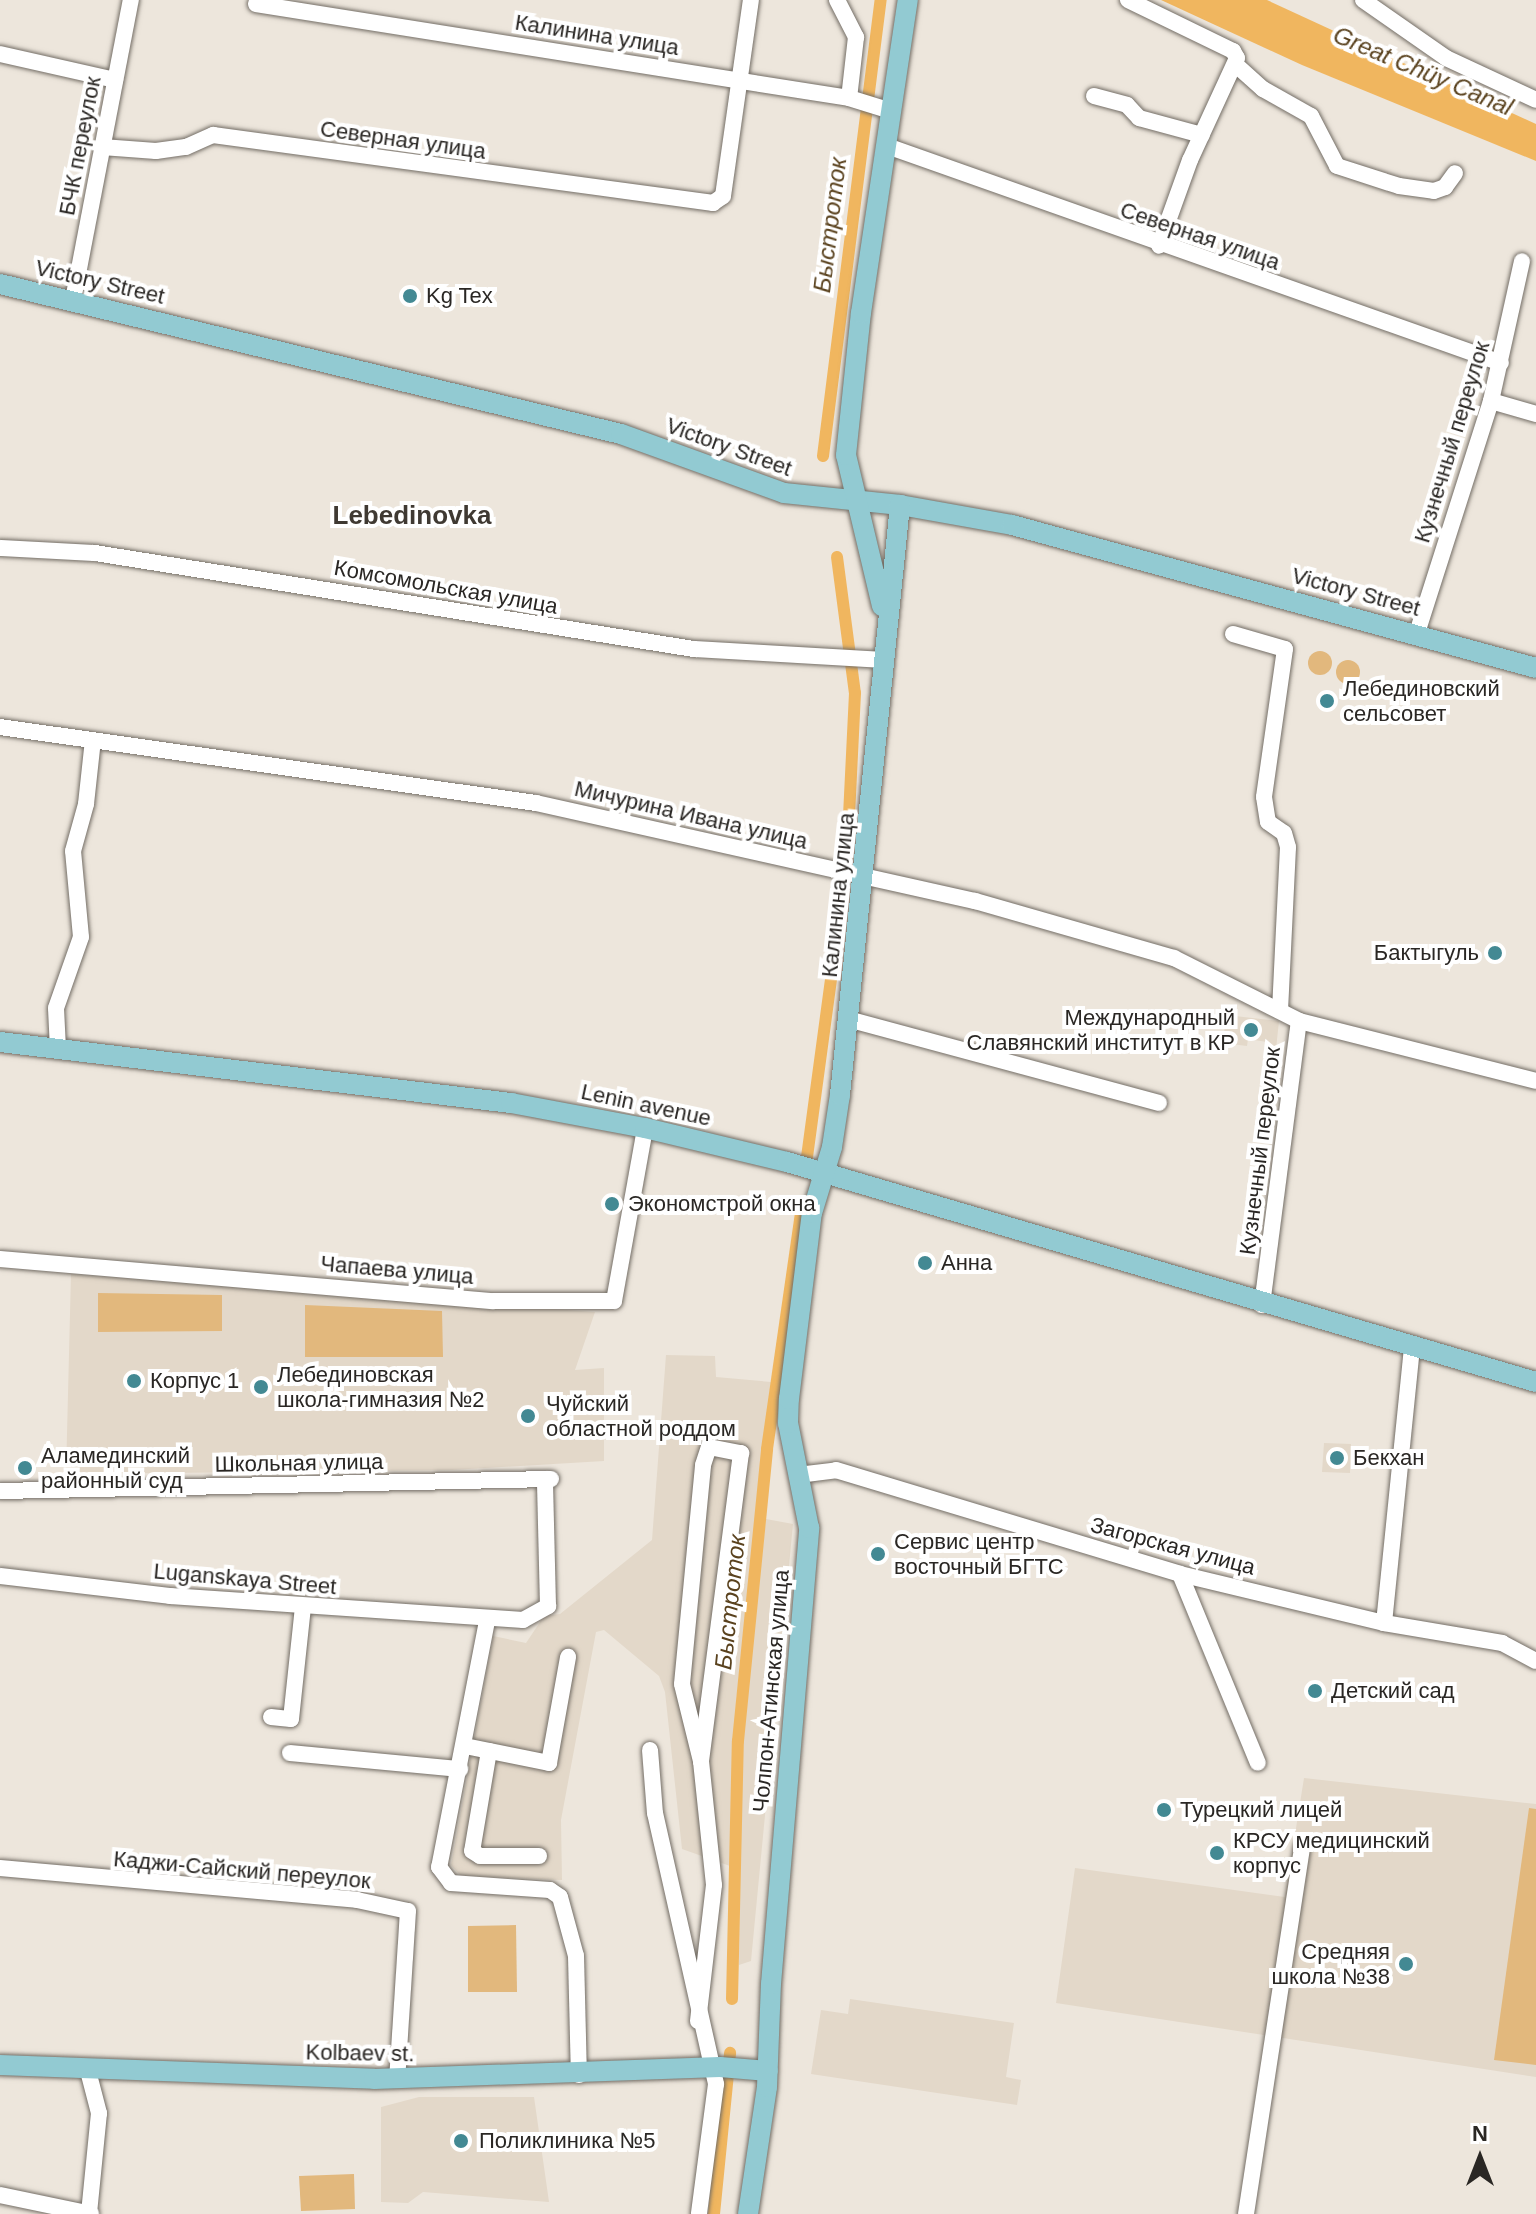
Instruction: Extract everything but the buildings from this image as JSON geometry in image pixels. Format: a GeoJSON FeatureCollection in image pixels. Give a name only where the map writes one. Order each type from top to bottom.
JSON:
{"type":"FeatureCollection","features":[{"type":"Feature","properties":{"kind":"main road","name":"Калинина улица"},"geometry":{"type":"LineString","coordinates":[[885,617],[846,455],[849,407],[887,146],[868,105],[908,0]]}},
{"type":"Feature","properties":{"kind":"main road","name":"Victory Street"},"geometry":{"type":"LineString","coordinates":[[0,284],[621,434],[784,493],[900,505],[1012,525],[1417,633],[1536,668]]}},
{"type":"Feature","properties":{"kind":"main road","name":"Калинина улица"},"geometry":{"type":"LineString","coordinates":[[824,1176],[848,1019],[865,877],[885,660],[885,617],[900,505]]}},
{"type":"Feature","properties":{"kind":"main road","name":"Lenin avenue"},"geometry":{"type":"LineString","coordinates":[[0,1042],[511,1103],[645,1128],[1264,1295],[1412,1347],[1536,1382]]}},
{"type":"Feature","properties":{"kind":"main road","name":"Чолпон-Атинская улица"},"geometry":{"type":"LineString","coordinates":[[748,2214],[768,2071],[771,1984],[809,1528],[798,1475],[789,1399],[812,1213],[824,1176]]}},
{"type":"Feature","properties":{"kind":"main road","name":"Kolbaev st."},"geometry":{"type":"LineString","coordinates":[[0,2065],[397,2079],[579,2075],[716,2067],[768,2071]]}},
{"type":"Feature","properties":{"kind":"street","name":"БЧК переулок"},"geometry":{"type":"LineString","coordinates":[[73,300],[131,0]]}},
{"type":"Feature","properties":{"kind":"street"},"geometry":{"type":"LineString","coordinates":[[742,83],[751,0]]}},
{"type":"Feature","properties":{"kind":"street"},"geometry":{"type":"LineString","coordinates":[[837,0],[856,37],[868,105]]}},
{"type":"Feature","properties":{"kind":"street"},"geometry":{"type":"LineString","coordinates":[[1128,0],[1233,51],[1235,64],[1202,135],[1159,246]]}},
{"type":"Feature","properties":{"kind":"street"},"geometry":{"type":"LineString","coordinates":[[1363,0],[1446,58],[1536,100]]}},
{"type":"Feature","properties":{"kind":"street","name":"Калинина улица"},"geometry":{"type":"LineString","coordinates":[[256,4],[868,105]]}},
{"type":"Feature","properties":{"kind":"street"},"geometry":{"type":"LineString","coordinates":[[0,54],[115,80]]}},
{"type":"Feature","properties":{"kind":"street"},"geometry":{"type":"LineString","coordinates":[[1235,64],[1263,89],[1311,116],[1337,166],[1399,186],[1434,191],[1445,187],[1455,173]]}},
{"type":"Feature","properties":{"kind":"street","name":"Северная улица"},"geometry":{"type":"LineString","coordinates":[[102,147],[156,151],[186,147],[213,135],[713,203],[723,196],[742,83]]}},
{"type":"Feature","properties":{"kind":"street"},"geometry":{"type":"LineString","coordinates":[[1094,96],[1127,105],[1139,118],[1202,135]]}},
{"type":"Feature","properties":{"kind":"street","name":"Северная улица"},"geometry":{"type":"LineString","coordinates":[[887,146],[1159,246],[1501,363]]}},
{"type":"Feature","properties":{"kind":"street","name":"Кузнечный переулок"},"geometry":{"type":"LineString","coordinates":[[1417,633],[1491,401],[1522,261]]}},
{"type":"Feature","properties":{"kind":"street"},"geometry":{"type":"LineString","coordinates":[[1491,401],[1536,414]]}},
{"type":"Feature","properties":{"kind":"street","name":"Комсомольская улица"},"geometry":{"type":"LineString","coordinates":[[0,548],[110,555],[694,649],[885,660]]}},
{"type":"Feature","properties":{"kind":"street"},"geometry":{"type":"LineString","coordinates":[[1233,634],[1285,649],[1264,797],[1265,816],[1284,833],[1288,847],[1280,1008]]}},
{"type":"Feature","properties":{"kind":"street","name":"Мичурина Ивана улица"},"geometry":{"type":"LineString","coordinates":[[0,727],[536,803],[975,901],[1174,958],[1280,1008],[1299,1021],[1536,1081]]}},
{"type":"Feature","properties":{"kind":"street"},"geometry":{"type":"LineString","coordinates":[[58,1049],[56,1008],[81,937],[73,851],[86,804],[93,740]]}},
{"type":"Feature","properties":{"kind":"street"},"geometry":{"type":"LineString","coordinates":[[848,1019],[1159,1103]]}},
{"type":"Feature","properties":{"kind":"street","name":"Кузнечный переулок"},"geometry":{"type":"LineString","coordinates":[[1264,1295],[1299,1021]]}},
{"type":"Feature","properties":{"kind":"street","name":"Чапаева улица"},"geometry":{"type":"LineString","coordinates":[[0,1259],[493,1301],[614,1301],[645,1128]]}},
{"type":"Feature","properties":{"kind":"street"},"geometry":{"type":"LineString","coordinates":[[1384,1623],[1412,1347]]}},
{"type":"Feature","properties":{"kind":"street"},"geometry":{"type":"LineString","coordinates":[[698,2021],[714,1885],[701,1761],[682,1684],[703,1465],[709,1447],[741,1453],[710,1724],[701,1761]]}},
{"type":"Feature","properties":{"kind":"street","name":"Загорская улица"},"geometry":{"type":"LineString","coordinates":[[798,1475],[836,1470],[1180,1574],[1384,1623],[1502,1643],[1536,1661]]}},
{"type":"Feature","properties":{"kind":"street","name":"Школьная улица"},"geometry":{"type":"LineString","coordinates":[[0,1491],[548,1479]]}},
{"type":"Feature","properties":{"kind":"street","name":"Luganskaya Street"},"geometry":{"type":"LineString","coordinates":[[0,1576],[303,1607],[487,1621],[523,1620],[548,1606],[548,1479]]}},
{"type":"Feature","properties":{"kind":"street"},"geometry":{"type":"LineString","coordinates":[[1180,1574],[1258,1763]]}},
{"type":"Feature","properties":{"kind":"street"},"geometry":{"type":"LineString","coordinates":[[271,1717],[291,1719],[303,1607]]}},
{"type":"Feature","properties":{"kind":"street"},"geometry":{"type":"LineString","coordinates":[[487,1621],[441,1876],[451,1883],[550,1890],[560,1897],[576,1956],[579,2075]]}},
{"type":"Feature","properties":{"kind":"street"},"geometry":{"type":"LineString","coordinates":[[465,1746],[549,1763],[568,1657]]}},
{"type":"Feature","properties":{"kind":"street"},"geometry":{"type":"LineString","coordinates":[[650,1750],[655,1813],[698,2021],[716,2067],[699,2214]]}},
{"type":"Feature","properties":{"kind":"street"},"geometry":{"type":"LineString","coordinates":[[489,1751],[472,1851],[480,1856],[539,1856]]}},
{"type":"Feature","properties":{"kind":"street"},"geometry":{"type":"LineString","coordinates":[[290,1753],[460,1769]]}},
{"type":"Feature","properties":{"kind":"street"},"geometry":{"type":"LineString","coordinates":[[1246,2214],[1302,1846]]}},
{"type":"Feature","properties":{"kind":"street","name":"Каджи-Сайский переулок"},"geometry":{"type":"LineString","coordinates":[[0,1868],[357,1900],[408,1911],[397,2079]]}},
{"type":"Feature","properties":{"kind":"street"},"geometry":{"type":"LineString","coordinates":[[0,2195],[89,2214],[99,2113],[87,2067]]}},
{"type":"Feature","properties":{"kind":"shaded area"},"geometry":{"type":"Polygon","coordinates":[[[1161,0],[1267,0],[1536,124],[1536,161],[1302,65],[1161,0]]]}},
{"type":"Feature","properties":{"kind":"shaded area"},"geometry":{"type":"Polygon","coordinates":[[[1320,651],[1328,655],[1332,663],[1328,671],[1320,675],[1312,671],[1308,663],[1312,655],[1320,651]]]}},
{"type":"Feature","properties":{"kind":"shaded area"},"geometry":{"type":"Polygon","coordinates":[[[1348,660],[1356,664],[1360,672],[1356,680],[1348,684],[1340,680],[1336,672],[1340,664],[1348,660]]]}},
{"type":"Feature","properties":{"kind":"shaded area","name":"Международный Славянский институт в КР"},"geometry":{"type":"Polygon","coordinates":[[[1226,1015],[1279,1021],[1276,1049],[1267,1048],[1267,1042],[1248,1039],[1247,1046],[1223,1043],[1226,1015]]]}},
{"type":"Feature","properties":{"kind":"shaded area","name":"Лебединовская школа-гимназия №2"},"geometry":{"type":"Polygon","coordinates":[[[71,1274],[595,1312],[575,1370],[604,1368],[604,1461],[452,1470],[66,1474],[71,1274]]]}},
{"type":"Feature","properties":{"kind":"shaded area"},"geometry":{"type":"Polygon","coordinates":[[[98,1293],[222,1295],[222,1331],[98,1332],[98,1293]]]}},
{"type":"Feature","properties":{"kind":"shaded area"},"geometry":{"type":"Polygon","coordinates":[[[305,1305],[442,1311],[443,1357],[305,1357],[305,1305]]]}},
{"type":"Feature","properties":{"kind":"shaded area","name":"Быстроток"},"geometry":{"type":"Polygon","coordinates":[[[666,1355],[715,1356],[716,1377],[771,1382],[736,1703],[730,1866],[682,1849],[665,1692],[659,1676],[604,1630],[596,1632],[561,1820],[562,1880],[461,1876],[451,1865],[493,1636],[526,1643],[544,1616],[560,1614],[652,1540],[666,1355]]]}},
{"type":"Feature","properties":{"kind":"shaded area","name":"Бекхан"},"geometry":{"type":"Polygon","coordinates":[[[1324,1443],[1351,1444],[1350,1473],[1322,1472],[1324,1443]]]}},
{"type":"Feature","properties":{"kind":"shaded area"},"geometry":{"type":"Polygon","coordinates":[[[766,1519],[793,1524],[751,1961],[739,1965],[741,1750],[766,1519]]]}},
{"type":"Feature","properties":{"kind":"shaded area","name":"Средняя школа №38"},"geometry":{"type":"Polygon","coordinates":[[[1304,1778],[1536,1804],[1536,2077],[1056,2003],[1075,1868],[1285,1897],[1304,1778]]]}},
{"type":"Feature","properties":{"kind":"shaded area"},"geometry":{"type":"Polygon","coordinates":[[[1529,1808],[1536,1809],[1536,2065],[1494,2060],[1529,1808]]]}},
{"type":"Feature","properties":{"kind":"shaded area"},"geometry":{"type":"Polygon","coordinates":[[[516,1925],[517,1992],[468,1992],[468,1926],[516,1925]]]}},
{"type":"Feature","properties":{"kind":"shaded area"},"geometry":{"type":"Polygon","coordinates":[[[850,1999],[1014,2023],[1006,2077],[1021,2080],[1017,2105],[811,2074],[821,2010],[848,2014],[850,1999]]]}},
{"type":"Feature","properties":{"kind":"shaded area","name":"Поликлиника №5"},"geometry":{"type":"Polygon","coordinates":[[[419,2097],[534,2097],[549,2202],[423,2192],[408,2203],[381,2202],[381,2107],[419,2097]]]}},
{"type":"Feature","properties":{"kind":"shaded area"},"geometry":{"type":"Polygon","coordinates":[[[354,2174],[355,2209],[301,2211],[299,2176],[354,2174]]]}},
{"type":"Feature","properties":{"kind":"waterway","name":"Быстроток"},"geometry":{"type":"LineString","coordinates":[[823,456],[881,0]]}},
{"type":"Feature","properties":{"kind":"waterway","name":"Быстроток"},"geometry":{"type":"LineString","coordinates":[[837,557],[855,693],[847,857]]}},
{"type":"Feature","properties":{"kind":"waterway","name":"Быстроток"},"geometry":{"type":"LineString","coordinates":[[807,1157],[842,898]]}},
{"type":"Feature","properties":{"kind":"waterway","name":"Быстроток"},"geometry":{"type":"LineString","coordinates":[[732,1999],[738,1741],[767,1449],[801,1213]]}},
{"type":"Feature","properties":{"kind":"waterway","name":"Быстроток"},"geometry":{"type":"LineString","coordinates":[[714,2214],[730,2053]]}},
{"type":"Feature","properties":{"kind":"place","name":"Kg Tex"},"geometry":{"type":"Point","coordinates":[410,296]}},
{"type":"Feature","properties":{"kind":"place","name":"Лебединовский сельсовет"},"geometry":{"type":"Point","coordinates":[1327,701]}},
{"type":"Feature","properties":{"kind":"place","name":"Бактыгуль"},"geometry":{"type":"Point","coordinates":[1495,953]}},
{"type":"Feature","properties":{"kind":"place","name":"Международный Славянский институт в КР"},"geometry":{"type":"Point","coordinates":[1251,1030]}},
{"type":"Feature","properties":{"kind":"place","name":"Экономстрой окна"},"geometry":{"type":"Point","coordinates":[612,1204]}},
{"type":"Feature","properties":{"kind":"place","name":"Анна"},"geometry":{"type":"Point","coordinates":[925,1263]}},
{"type":"Feature","properties":{"kind":"place","name":"Корпус 1"},"geometry":{"type":"Point","coordinates":[134,1381]}},
{"type":"Feature","properties":{"kind":"place","name":"Лебединовская школа-гимназия №2"},"geometry":{"type":"Point","coordinates":[261,1387]}},
{"type":"Feature","properties":{"kind":"place","name":"Чуйский областной роддом"},"geometry":{"type":"Point","coordinates":[528,1416]}},
{"type":"Feature","properties":{"kind":"place","name":"Бекхан"},"geometry":{"type":"Point","coordinates":[1337,1458]}},
{"type":"Feature","properties":{"kind":"place","name":"Аламединский районный суд"},"geometry":{"type":"Point","coordinates":[25,1468]}},
{"type":"Feature","properties":{"kind":"place","name":"Сервис центр восточный БГТС"},"geometry":{"type":"Point","coordinates":[878,1554]}},
{"type":"Feature","properties":{"kind":"place","name":"Детский сад"},"geometry":{"type":"Point","coordinates":[1315,1691]}},
{"type":"Feature","properties":{"kind":"place","name":"Турецкий лицей"},"geometry":{"type":"Point","coordinates":[1164,1810]}},
{"type":"Feature","properties":{"kind":"place","name":"КРСУ медицинский корпус"},"geometry":{"type":"Point","coordinates":[1217,1853]}},
{"type":"Feature","properties":{"kind":"place","name":"Средняя школа №38"},"geometry":{"type":"Point","coordinates":[1406,1964]}},
{"type":"Feature","properties":{"kind":"place","name":"Поликлиника №5"},"geometry":{"type":"Point","coordinates":[461,2141]}},
{"type":"Feature","properties":{"kind":"district","name":"Lebedinovka"},"geometry":{"type":"Point","coordinates":[412,516]}},
{"type":"Feature","properties":{"kind":"water label","name":"Great Chüy Canal"},"geometry":{"type":"Point","coordinates":[1423,71]}}]}
